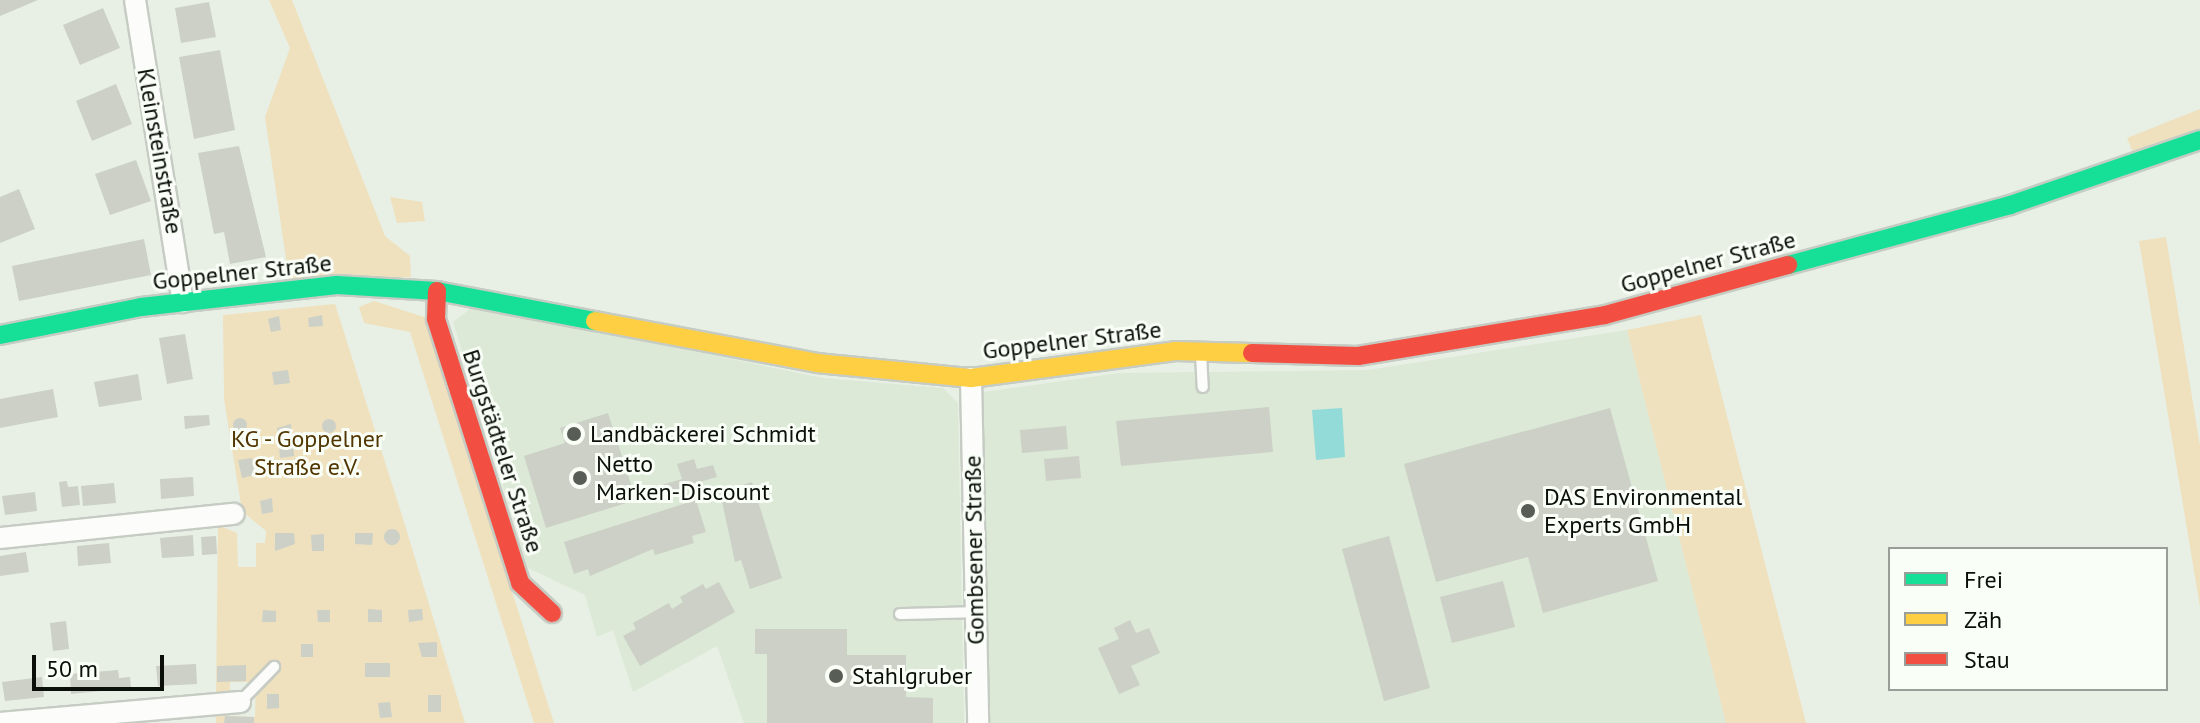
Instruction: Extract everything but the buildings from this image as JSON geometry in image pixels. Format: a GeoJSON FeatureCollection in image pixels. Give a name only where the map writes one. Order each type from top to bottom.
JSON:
{"type":"FeatureCollection","features":[{"type":"Feature","properties":{"kind":"street","name":"Kleinsteinstraße"},"geometry":{"type":"LineString","coordinates":[[135,0],[183,302]]}},
{"type":"Feature","properties":{"kind":"street","name":"Goppelner Straße"},"geometry":{"type":"LineString","coordinates":[[0,335],[183,302],[337,285],[437,291],[817,363],[971,378],[1201,352],[1358,356],[1605,315],[2138,164],[2200,140]]}},
{"type":"Feature","properties":{"kind":"street","name":"Burgstädteler Straße"},"geometry":{"type":"LineString","coordinates":[[437,291],[436,319],[520,583],[552,613]]}},
{"type":"Feature","properties":{"kind":"street","name":"Gombsener Straße"},"geometry":{"type":"LineString","coordinates":[[971,378],[978,723]]}},
{"type":"Feature","properties":{"kind":"street"},"geometry":{"type":"LineString","coordinates":[[0,538],[234,514]]}},
{"type":"Feature","properties":{"kind":"street"},"geometry":{"type":"LineString","coordinates":[[0,723],[240,702]]}},
{"type":"Feature","properties":{"kind":"lane"},"geometry":{"type":"LineString","coordinates":[[1201,352],[1203,387]]}},
{"type":"Feature","properties":{"kind":"lane"},"geometry":{"type":"LineString","coordinates":[[900,614],[975,612]]}},
{"type":"Feature","properties":{"kind":"lane"},"geometry":{"type":"LineString","coordinates":[[240,702],[274,667]]}},
{"type":"Feature","properties":{"kind":"shaded area"},"geometry":{"type":"Polygon","coordinates":[[[474,306],[823,378],[943,388],[958,403],[964,723],[744,723],[717,646],[633,692],[613,630],[597,637],[585,595],[528,568],[453,322],[474,306]]]}},
{"type":"Feature","properties":{"kind":"shaded area"},"geometry":{"type":"Polygon","coordinates":[[[1627,330],[1726,723],[987,723],[983,392],[1120,373],[1368,370],[1627,330]]]}},
{"type":"Feature","properties":{"kind":"green space"},"geometry":{"type":"Polygon","coordinates":[[[269,0],[292,0],[385,236],[410,256],[411,277],[289,279],[265,117],[290,48],[269,0]]]}},
{"type":"Feature","properties":{"kind":"green space"},"geometry":{"type":"Polygon","coordinates":[[[2200,109],[2200,129],[2134,155],[2127,138],[2200,109]]]}},
{"type":"Feature","properties":{"kind":"green space"},"geometry":{"type":"Polygon","coordinates":[[[390,197],[422,202],[425,221],[397,223],[390,197]]]}},
{"type":"Feature","properties":{"kind":"green space"},"geometry":{"type":"Polygon","coordinates":[[[2166,237],[2200,446],[2200,607],[2139,241],[2166,237]]]}},
{"type":"Feature","properties":{"kind":"green space"},"geometry":{"type":"Polygon","coordinates":[[[374,301],[424,317],[554,723],[534,723],[410,332],[364,323],[359,307],[374,301]]]}},
{"type":"Feature","properties":{"kind":"green space","name":"KG - Goppelner Straße e.V."},"geometry":{"type":"Polygon","coordinates":[[[335,304],[465,723],[216,723],[216,715],[255,717],[256,682],[230,682],[230,693],[216,694],[218,525],[237,533],[238,567],[256,567],[256,543],[265,543],[266,531],[242,511],[224,399],[223,315],[335,304]]]}},
{"type":"Feature","properties":{"kind":"green space"},"geometry":{"type":"Polygon","coordinates":[[[1701,315],[1806,723],[1726,723],[1627,330],[1701,315]]]}},
{"type":"Feature","properties":{"kind":"water"},"geometry":{"type":"Polygon","coordinates":[[[1342,408],[1345,457],[1316,460],[1312,410],[1342,408]]]}},
{"type":"Feature","properties":{"kind":"traffic: fast"},"geometry":{"type":"LineString","coordinates":[[1788,265],[2010,205],[2200,140]]}},
{"type":"Feature","properties":{"kind":"traffic: fast"},"geometry":{"type":"LineString","coordinates":[[0,335],[141,307],[337,285],[437,291],[595,321]]}},
{"type":"Feature","properties":{"kind":"traffic: slow"},"geometry":{"type":"LineString","coordinates":[[595,321],[817,363],[971,378],[1175,351],[1252,353]]}},
{"type":"Feature","properties":{"kind":"traffic: jam"},"geometry":{"type":"LineString","coordinates":[[1252,353],[1358,356],[1605,315],[1788,265]]}},
{"type":"Feature","properties":{"kind":"traffic: jam"},"geometry":{"type":"LineString","coordinates":[[437,291],[436,319],[520,583],[552,613]]}},
{"type":"Feature","properties":{"kind":"place","name":"Landbäckerei Schmidt"},"geometry":{"type":"Point","coordinates":[574,434]}},
{"type":"Feature","properties":{"kind":"place","name":"Netto Marken-Discount"},"geometry":{"type":"Point","coordinates":[580,478]}},
{"type":"Feature","properties":{"kind":"place","name":"DAS Environmental Experts GmbH"},"geometry":{"type":"Point","coordinates":[1528,511]}},
{"type":"Feature","properties":{"kind":"place","name":"Stahlgruber"},"geometry":{"type":"Point","coordinates":[836,676]}}]}
